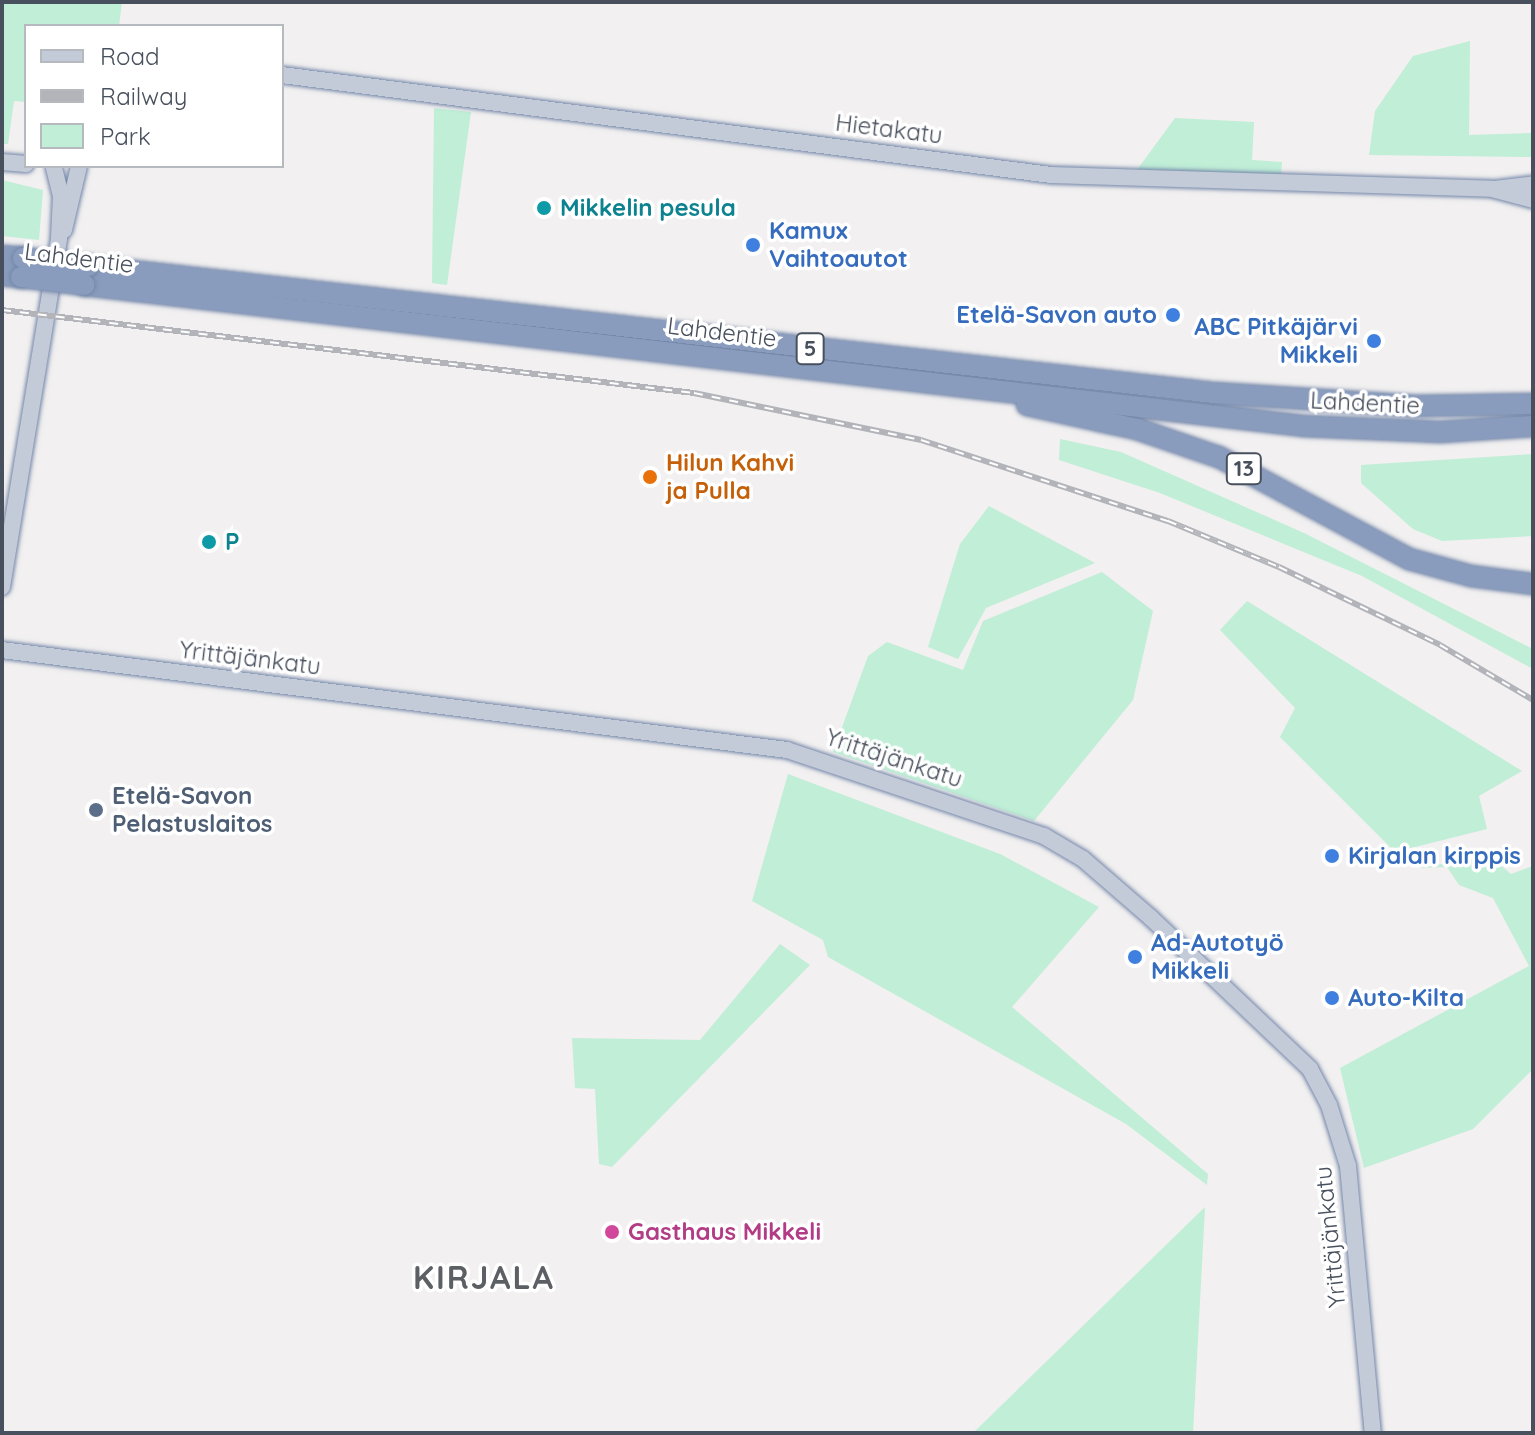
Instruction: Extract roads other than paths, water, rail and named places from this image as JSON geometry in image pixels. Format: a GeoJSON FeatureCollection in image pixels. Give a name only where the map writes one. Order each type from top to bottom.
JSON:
{"type":"FeatureCollection","features":[{"type":"Feature","properties":{"kind":"highway","name":"Lahdentie"},"geometry":{"type":"LineString","coordinates":[[12,267],[942,386],[1383,432],[1533,426]]}},
{"type":"Feature","properties":{"kind":"highway","name":"Lahdentie"},"geometry":{"type":"LineString","coordinates":[[87,276],[1214,393],[1413,406],[1533,404]]}},
{"type":"Feature","properties":{"kind":"highway","name":"13"},"geometry":{"type":"LineString","coordinates":[[942,386],[1177,440],[1257,475],[1409,559],[1471,576],[1533,584]]}},
{"type":"Feature","properties":{"kind":"street","name":"Hietakatu"},"geometry":{"type":"LineString","coordinates":[[284,75],[1076,177],[1492,189],[1533,184]]}},
{"type":"Feature","properties":{"kind":"street"},"geometry":{"type":"LineString","coordinates":[[3,162],[24,153]]}},
{"type":"Feature","properties":{"kind":"street"},"geometry":{"type":"LineString","coordinates":[[3,162],[24,164]]}},
{"type":"Feature","properties":{"kind":"street"},"geometry":{"type":"LineString","coordinates":[[2,587],[59,238],[61,196],[54,168]]}},
{"type":"Feature","properties":{"kind":"street"},"geometry":{"type":"LineString","coordinates":[[59,238],[67,225],[72,178],[77,168]]}},
{"type":"Feature","properties":{"kind":"street","name":"Hietakatu"},"geometry":{"type":"LineString","coordinates":[[1492,189],[1533,200]]}},
{"type":"Feature","properties":{"kind":"street","name":"Yrittäjänkatu"},"geometry":{"type":"LineString","coordinates":[[2,650],[787,750],[1044,836],[1083,859],[1150,917],[1310,1069],[1329,1105],[1348,1166],[1373,1433]]}},
{"type":"Feature","properties":{"kind":"railway"},"geometry":{"type":"LineString","coordinates":[[2,310],[694,393],[921,440],[1168,521],[1279,567],[1440,645],[1533,700]]}},
{"type":"Feature","properties":{"kind":"place","name":"Mikkelin pesula"},"geometry":{"type":"Point","coordinates":[544,208]}},
{"type":"Feature","properties":{"kind":"place","name":"Kamux Vaihtoautot"},"geometry":{"type":"Point","coordinates":[753,245]}},
{"type":"Feature","properties":{"kind":"place","name":"Etelä-Savon auto"},"geometry":{"type":"Point","coordinates":[1173,315]}},
{"type":"Feature","properties":{"kind":"place","name":"ABC Pitkäjärvi Mikkeli"},"geometry":{"type":"Point","coordinates":[1374,341]}},
{"type":"Feature","properties":{"kind":"place","name":"Hilun Kahvi ja Pulla"},"geometry":{"type":"Point","coordinates":[650,477]}},
{"type":"Feature","properties":{"kind":"place","name":"P"},"geometry":{"type":"Point","coordinates":[209,542]}},
{"type":"Feature","properties":{"kind":"place","name":"Etelä-Savon Pelastuslaitos"},"geometry":{"type":"Point","coordinates":[96,810]}},
{"type":"Feature","properties":{"kind":"place","name":"Kirjalan kirppis"},"geometry":{"type":"Point","coordinates":[1332,856]}},
{"type":"Feature","properties":{"kind":"place","name":"Ad-Autotyö Mikkeli"},"geometry":{"type":"Point","coordinates":[1135,957]}},
{"type":"Feature","properties":{"kind":"place","name":"Auto-Kilta"},"geometry":{"type":"Point","coordinates":[1332,998]}},
{"type":"Feature","properties":{"kind":"place","name":"Gasthaus Mikkeli"},"geometry":{"type":"Point","coordinates":[612,1232]}},
{"type":"Feature","properties":{"kind":"district","name":"KIRJALA"},"geometry":{"type":"Point","coordinates":[484,1277]}}]}
